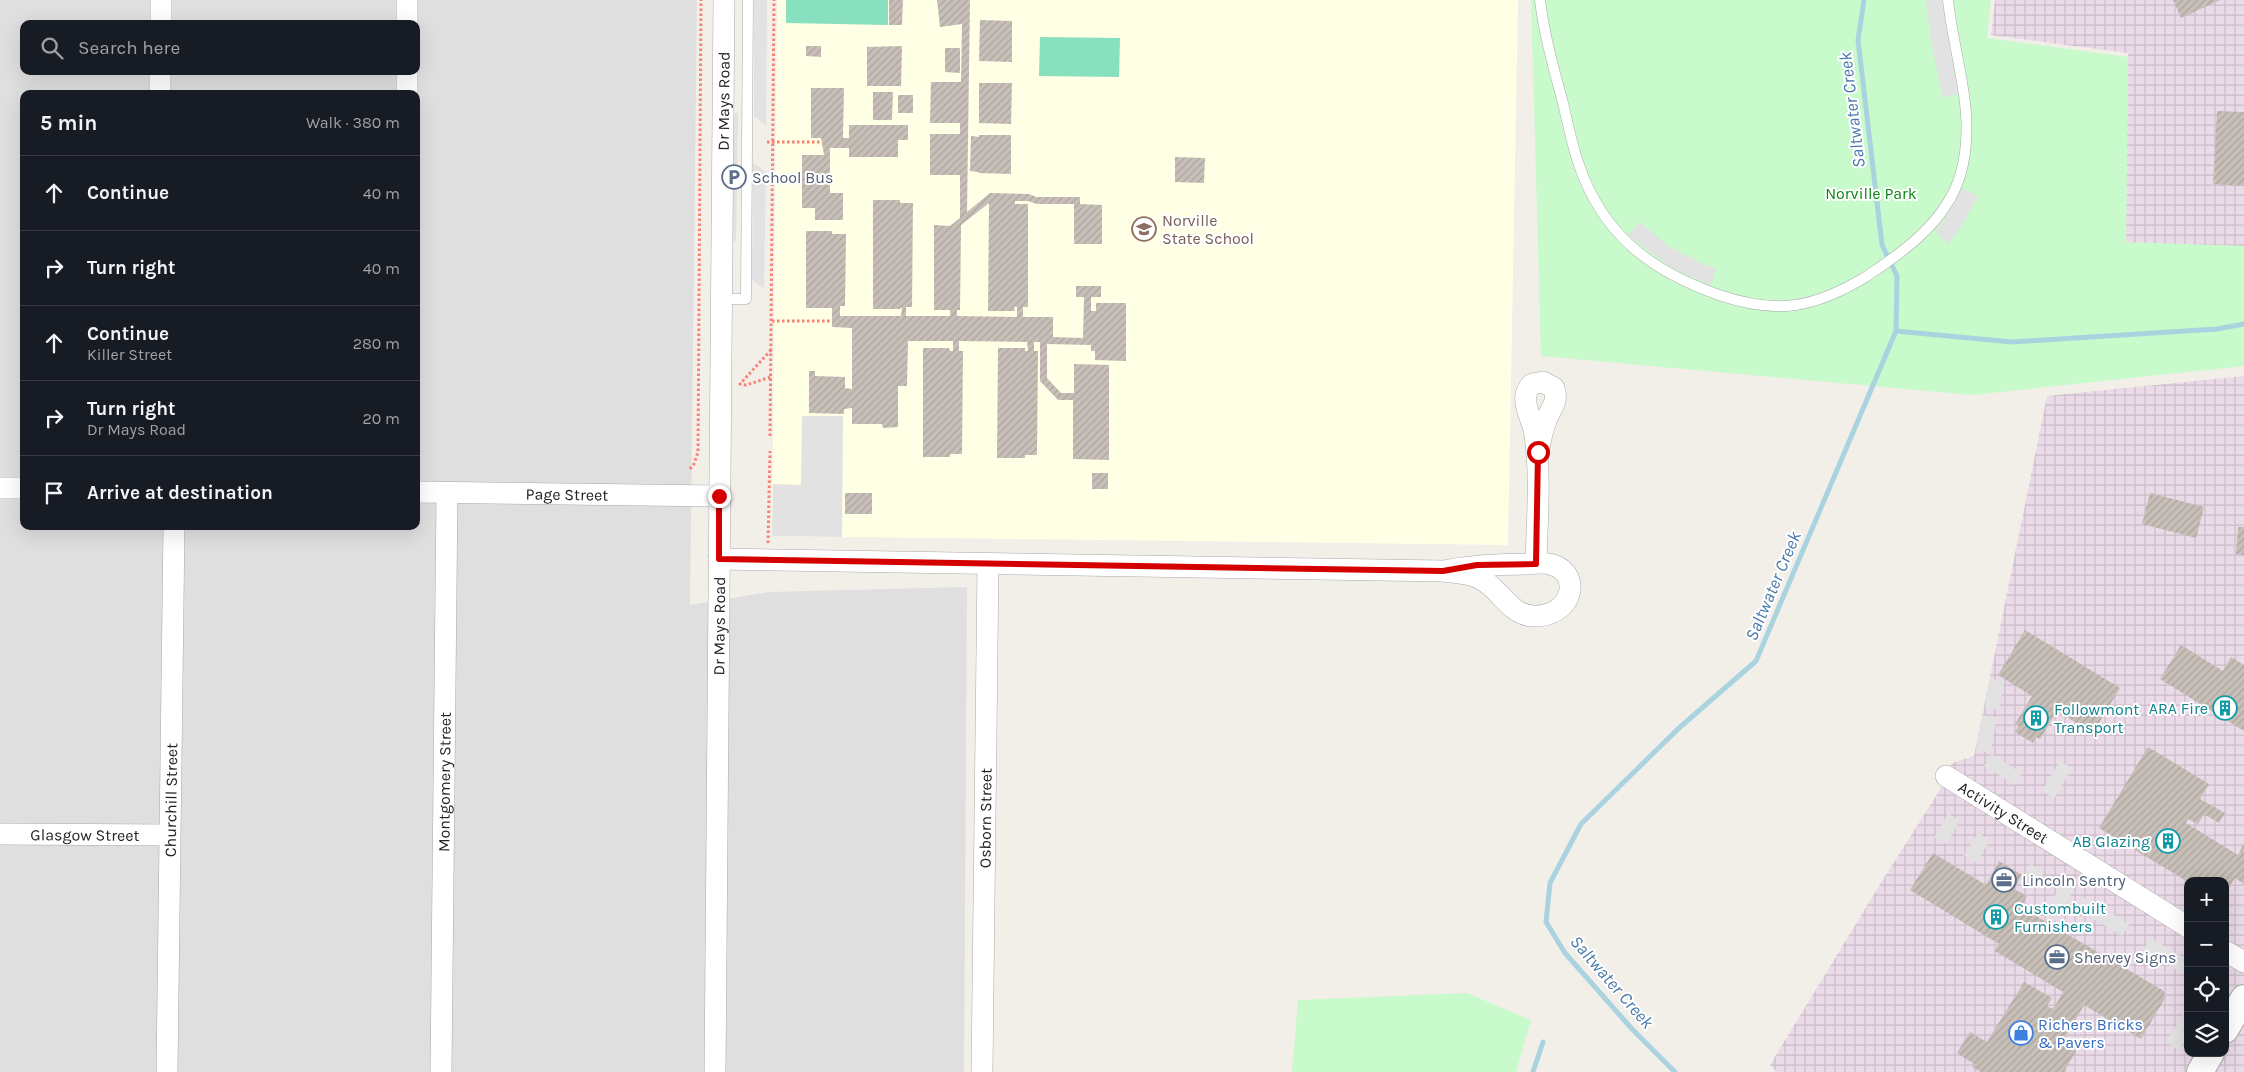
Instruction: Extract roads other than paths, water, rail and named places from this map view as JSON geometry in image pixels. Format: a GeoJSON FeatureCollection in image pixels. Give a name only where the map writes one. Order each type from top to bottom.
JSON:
{"type":"FeatureCollection","features":[{"type":"Feature","properties":{"kind":"street"},"geometry":{"type":"LineString","coordinates":[[161,0],[161,20]]}},
{"type":"Feature","properties":{"kind":"street"},"geometry":{"type":"LineString","coordinates":[[407,0],[407,20]]}},
{"type":"Feature","properties":{"kind":"street","name":"Dr Mays Road"},"geometry":{"type":"LineString","coordinates":[[715,1072],[724,0]]}},
{"type":"Feature","properties":{"kind":"street"},"geometry":{"type":"LineString","coordinates":[[160,75],[160,90]]}},
{"type":"Feature","properties":{"kind":"street"},"geometry":{"type":"LineString","coordinates":[[406,90],[407,75]]}},
{"type":"Feature","properties":{"kind":"street"},"geometry":{"type":"LineString","coordinates":[[1536,564],[1538,452]]}},
{"type":"Feature","properties":{"kind":"street"},"geometry":{"type":"LineString","coordinates":[[0,488],[20,488]]}},
{"type":"Feature","properties":{"kind":"street","name":"Page Street"},"geometry":{"type":"LineString","coordinates":[[420,492],[719,496]]}},
{"type":"Feature","properties":{"kind":"street","name":"Montgomery Street"},"geometry":{"type":"LineString","coordinates":[[441,1072],[446,492]]}},
{"type":"Feature","properties":{"kind":"street","name":"Churchill Street"},"geometry":{"type":"LineString","coordinates":[[167,1072],[174,530]]}},
{"type":"Feature","properties":{"kind":"street"},"geometry":{"type":"LineString","coordinates":[[719,559],[1443,571],[1469,575],[1483,580],[1512,607],[1525,614],[1548,615],[1562,608],[1567,602],[1569,595],[1568,579],[1558,567],[1545,563],[1477,565],[1443,571]]}},
{"type":"Feature","properties":{"kind":"street","name":"Osborn Street"},"geometry":{"type":"LineString","coordinates":[[982,1072],[988,564]]}},
{"type":"Feature","properties":{"kind":"street","name":"Activity Street"},"geometry":{"type":"LineString","coordinates":[[1946,776],[2184,925]]}},
{"type":"Feature","properties":{"kind":"street","name":"Glasgow Street"},"geometry":{"type":"LineString","coordinates":[[0,834],[169,835]]}},
{"type":"Feature","properties":{"kind":"street"},"geometry":{"type":"LineString","coordinates":[[2229,953],[2244,962]]}},
{"type":"Feature","properties":{"kind":"street"},"geometry":{"type":"LineString","coordinates":[[2229,1023],[2244,998]]}},
{"type":"Feature","properties":{"kind":"street"},"geometry":{"type":"LineString","coordinates":[[2200,1072],[2209,1057]]}},
{"type":"Feature","properties":{"kind":"lane"},"geometry":{"type":"LineString","coordinates":[[721,299],[746,299],[748,0]]}},
{"type":"Feature","properties":{"kind":"lane"},"geometry":{"type":"LineString","coordinates":[[1540,0],[1548,46],[1578,162],[1586,184],[1611,225],[1624,240],[1658,268],[1697,287],[1747,304],[1766,307],[1804,304],[1825,298],[1880,267],[1916,240],[1938,217],[1950,198],[1960,176],[1966,150],[1968,125],[1966,97],[1948,0]]}},
{"type":"Feature","properties":{"kind":"waterway","name":"Saltwater Creek"},"geometry":{"type":"LineString","coordinates":[[1675,1072],[1632,1029],[1565,953],[1546,922],[1550,883],[1581,824],[1679,728],[1756,661],[1896,331],[1897,276],[1882,245],[1858,40],[1864,0]]}},
{"type":"Feature","properties":{"kind":"waterway"},"geometry":{"type":"LineString","coordinates":[[1896,331],[2012,342],[2217,329],[2244,324]]}},
{"type":"Feature","properties":{"kind":"waterway"},"geometry":{"type":"LineString","coordinates":[[1533,1072],[1543,1042]]}},
{"type":"Feature","properties":{"kind":"place","name":"School Bus"},"geometry":{"type":"Point","coordinates":[734,177]}},
{"type":"Feature","properties":{"kind":"place","name":"Norville State School"},"geometry":{"type":"Point","coordinates":[1144,229]}},
{"type":"Feature","properties":{"kind":"place","name":"ARA Fire"},"geometry":{"type":"Point","coordinates":[2225,708]}},
{"type":"Feature","properties":{"kind":"place","name":"Followmont Transport"},"geometry":{"type":"Point","coordinates":[2036,718]}},
{"type":"Feature","properties":{"kind":"place","name":"AB Glazing"},"geometry":{"type":"Point","coordinates":[2168,841]}},
{"type":"Feature","properties":{"kind":"place","name":"Lincoln Sentry"},"geometry":{"type":"Point","coordinates":[2004,880]}},
{"type":"Feature","properties":{"kind":"place","name":"Custombuilt Furnishers"},"geometry":{"type":"Point","coordinates":[1996,917]}},
{"type":"Feature","properties":{"kind":"place","name":"Shervey Signs"},"geometry":{"type":"Point","coordinates":[2057,957]}},
{"type":"Feature","properties":{"kind":"place","name":"Richers Bricks & Pavers"},"geometry":{"type":"Point","coordinates":[2021,1033]}},
{"type":"Feature","properties":{"kind":"park label","name":"Norville Park"},"geometry":{"type":"Point","coordinates":[1871,193]}}]}
